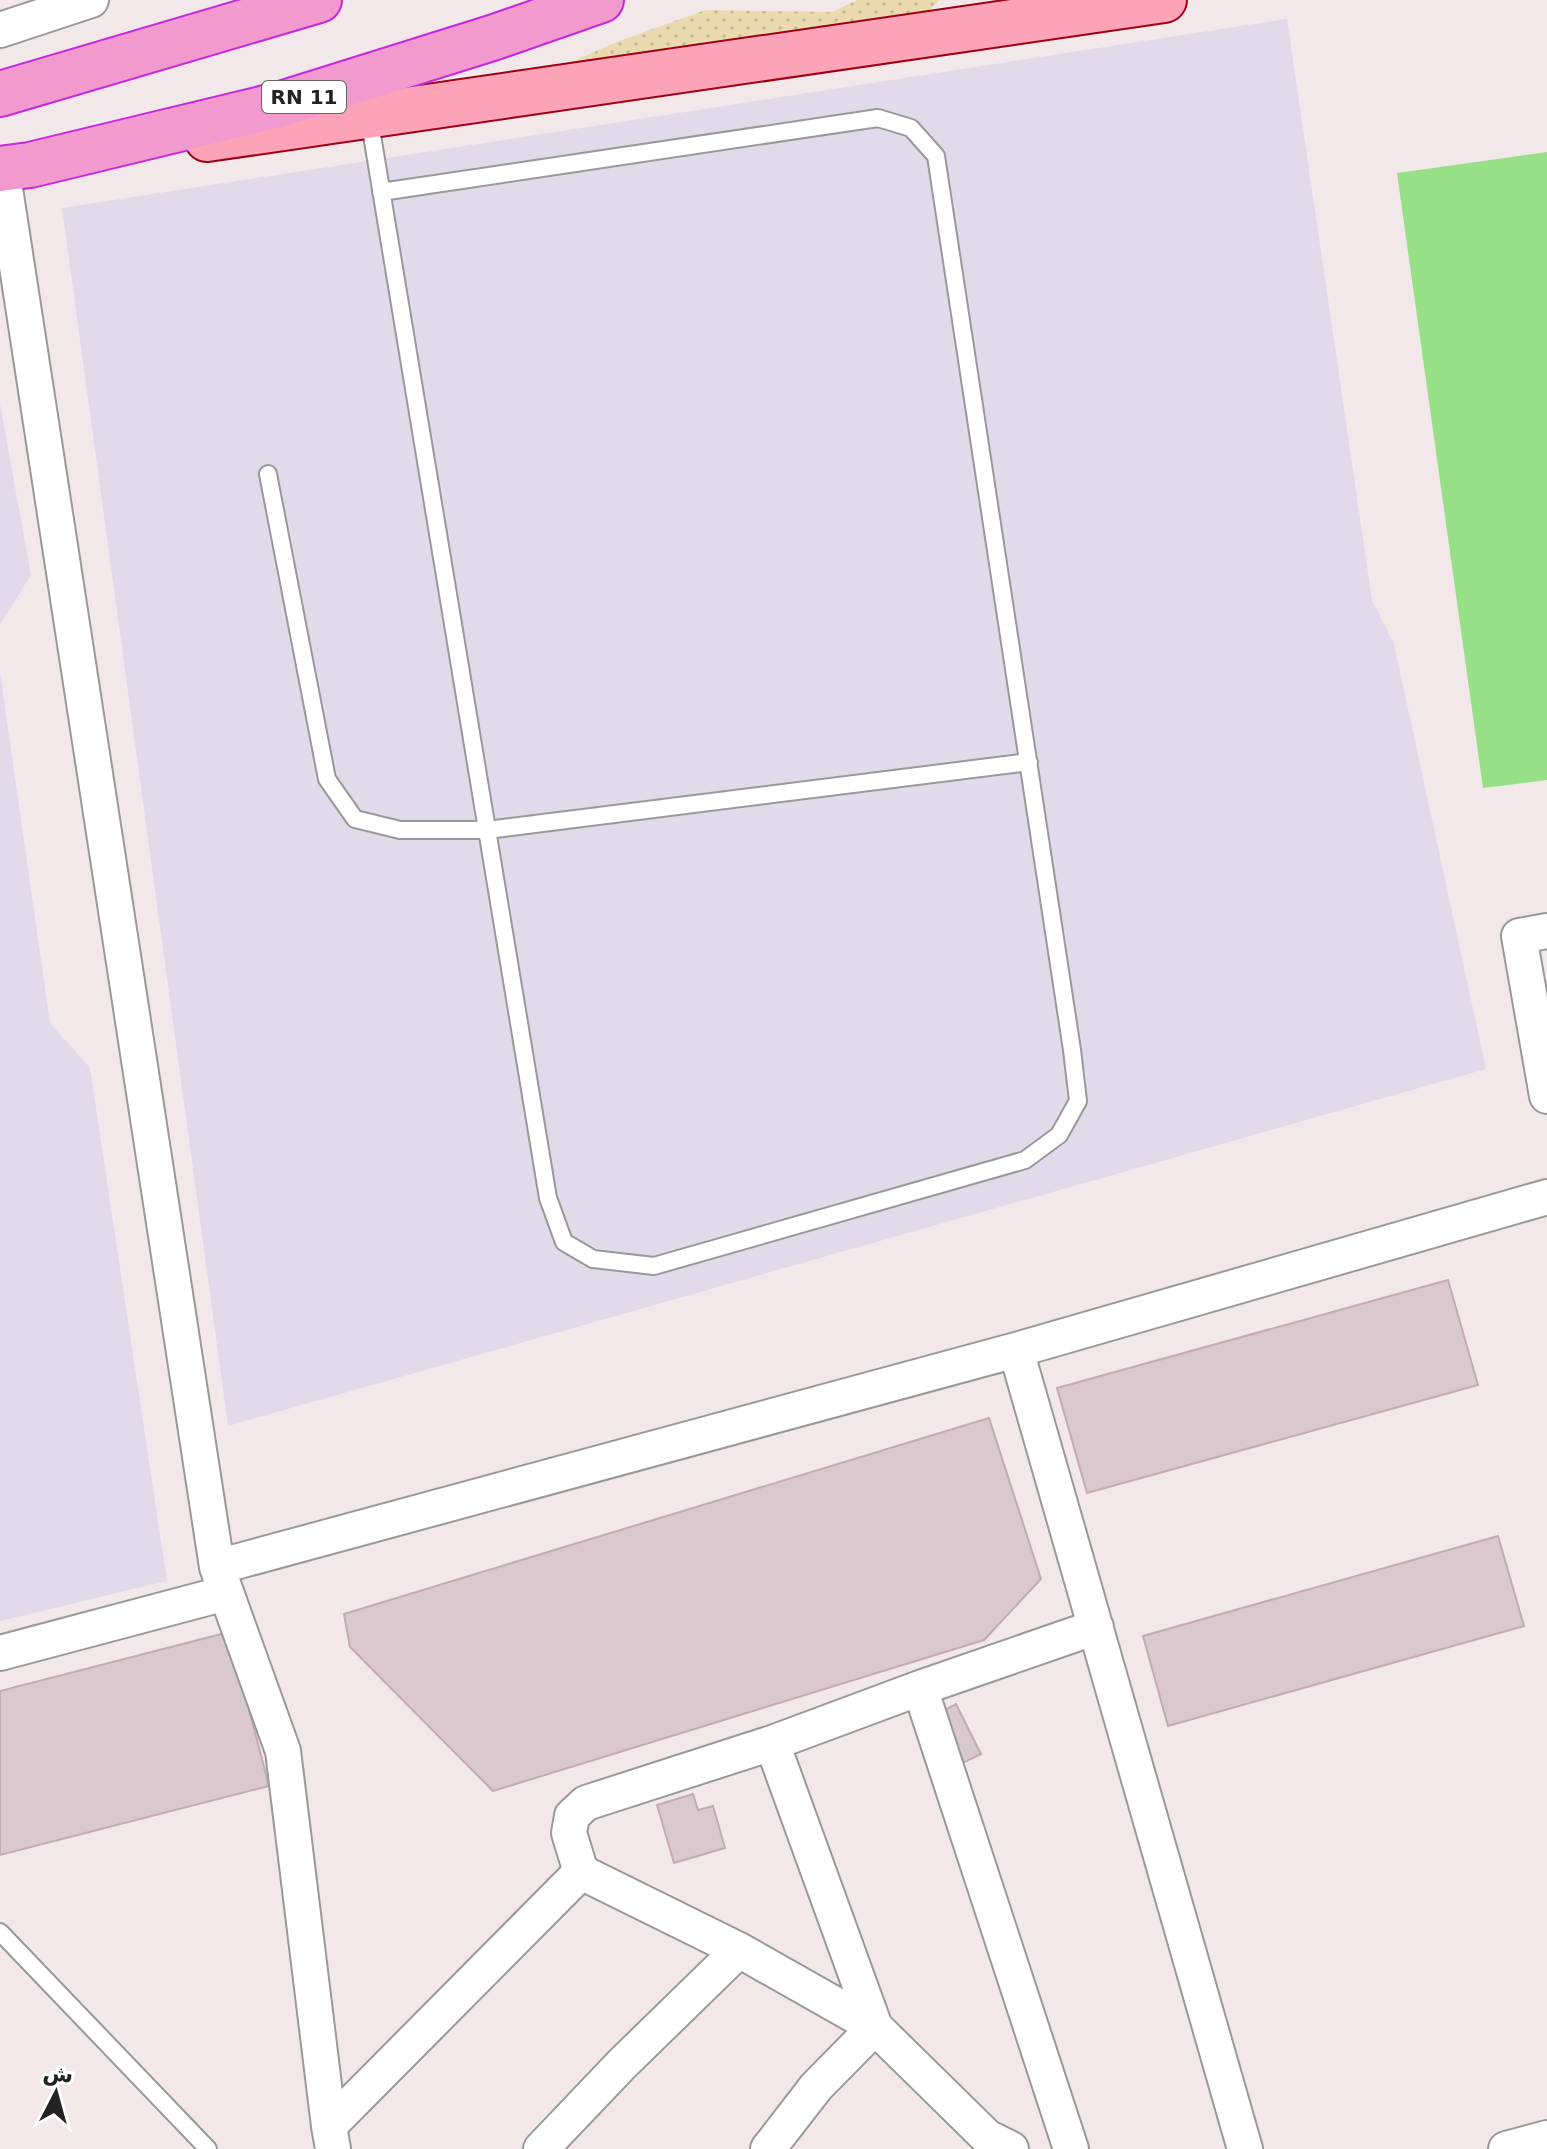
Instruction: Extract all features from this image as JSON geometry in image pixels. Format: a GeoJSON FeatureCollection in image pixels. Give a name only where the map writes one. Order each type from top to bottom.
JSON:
{"type":"FeatureCollection","features":[{"type":"Feature","properties":{"kind":"highway"},"geometry":{"type":"LineString","coordinates":[[3,85],[319,0]]}},
{"type":"Feature","properties":{"kind":"highway","name":"RN 11"},"geometry":{"type":"LineString","coordinates":[[11,168],[278,105],[495,37],[601,0]]}},
{"type":"Feature","properties":{"kind":"main road"},"geometry":{"type":"LineString","coordinates":[[11,168],[368,116],[1054,8],[1164,0]]}},
{"type":"Feature","properties":{"kind":"street"},"geometry":{"type":"LineString","coordinates":[[0,30],[91,0]]}},
{"type":"Feature","properties":{"kind":"street"},"geometry":{"type":"LineString","coordinates":[[11,168],[17,310],[221,1580],[283,1751],[331,2138]]}},
{"type":"Feature","properties":{"kind":"street"},"geometry":{"type":"LineString","coordinates":[[1547,931],[1519,936],[1547,1096]]}},
{"type":"Feature","properties":{"kind":"street"},"geometry":{"type":"LineString","coordinates":[[0,1653],[221,1580],[1547,1197]]}},
{"type":"Feature","properties":{"kind":"street"},"geometry":{"type":"LineString","coordinates":[[1016,1350],[1245,2149]]}},
{"type":"Feature","properties":{"kind":"street"},"geometry":{"type":"LineString","coordinates":[[991,2145],[875,2027],[739,1950],[581,1872],[569,1833],[572,1816],[586,1803],[772,1743],[1096,1627]]}},
{"type":"Feature","properties":{"kind":"street"},"geometry":{"type":"LineString","coordinates":[[920,1688],[1071,2149]]}},
{"type":"Feature","properties":{"kind":"street"},"geometry":{"type":"LineString","coordinates":[[772,1743],[875,2027]]}},
{"type":"Feature","properties":{"kind":"street"},"geometry":{"type":"LineString","coordinates":[[331,2138],[581,1872]]}},
{"type":"Feature","properties":{"kind":"street"},"geometry":{"type":"LineString","coordinates":[[541,2149],[622,2064],[739,1950]]}},
{"type":"Feature","properties":{"kind":"street"},"geometry":{"type":"LineString","coordinates":[[768,2149],[816,2087],[875,2027]]}},
{"type":"Feature","properties":{"kind":"street"},"geometry":{"type":"LineString","coordinates":[[1506,2149],[1547,2138]]}},
{"type":"Feature","properties":{"kind":"lane"},"geometry":{"type":"LineString","coordinates":[[368,116],[548,1198],[564,1242],[593,1259],[654,1266],[1025,1160],[1059,1135],[1078,1101],[936,156],[911,128],[878,118],[381,192]]}},
{"type":"Feature","properties":{"kind":"lane"},"geometry":{"type":"LineString","coordinates":[[268,474],[327,779],[355,819],[400,830],[487,830],[1029,762]]}},
{"type":"Feature","properties":{"kind":"lane"},"geometry":{"type":"LineString","coordinates":[[0,1932],[208,2149]]}},
{"type":"Feature","properties":{"kind":"shaded area"},"geometry":{"type":"Polygon","coordinates":[[[857,0],[940,0],[907,31],[564,72],[567,64],[614,43],[705,10],[832,12],[857,0]]]}},
{"type":"Feature","properties":{"kind":"shaded area"},"geometry":{"type":"Polygon","coordinates":[[[1287,19],[1372,600],[1394,644],[1486,1069],[228,1426],[62,208],[1287,19]]]}},
{"type":"Feature","properties":{"kind":"shaded area"},"geometry":{"type":"Polygon","coordinates":[[[0,404],[31,575],[0,624],[0,404]]]}},
{"type":"Feature","properties":{"kind":"shaded area"},"geometry":{"type":"Polygon","coordinates":[[[0,672],[50,1023],[90,1068],[167,1581],[0,1621],[0,672]]]}},
{"type":"Feature","properties":{"kind":"green space"},"geometry":{"type":"Polygon","coordinates":[[[1547,152],[1547,780],[1483,788],[1397,173],[1547,152]]]}},
{"type":"Feature","properties":{"kind":"building"},"geometry":{"type":"Polygon","coordinates":[[[1448,1280],[1478,1385],[1087,1493],[1057,1388],[1448,1280]]]}},
{"type":"Feature","properties":{"kind":"building"},"geometry":{"type":"Polygon","coordinates":[[[989,1418],[1041,1579],[984,1640],[493,1791],[350,1647],[344,1614],[989,1418]]]}},
{"type":"Feature","properties":{"kind":"building"},"geometry":{"type":"Polygon","coordinates":[[[1498,1536],[1524,1626],[1168,1726],[1143,1636],[1498,1536]]]}},
{"type":"Feature","properties":{"kind":"building"},"geometry":{"type":"Polygon","coordinates":[[[229,1632],[269,1786],[0,1855],[0,1691],[229,1632]]]}},
{"type":"Feature","properties":{"kind":"building"},"geometry":{"type":"Polygon","coordinates":[[[956,1704],[981,1754],[961,1764],[935,1715],[956,1704]]]}},
{"type":"Feature","properties":{"kind":"building"},"geometry":{"type":"Polygon","coordinates":[[[693,1794],[698,1810],[713,1806],[725,1848],[674,1863],[657,1805],[693,1794]]]}}]}
